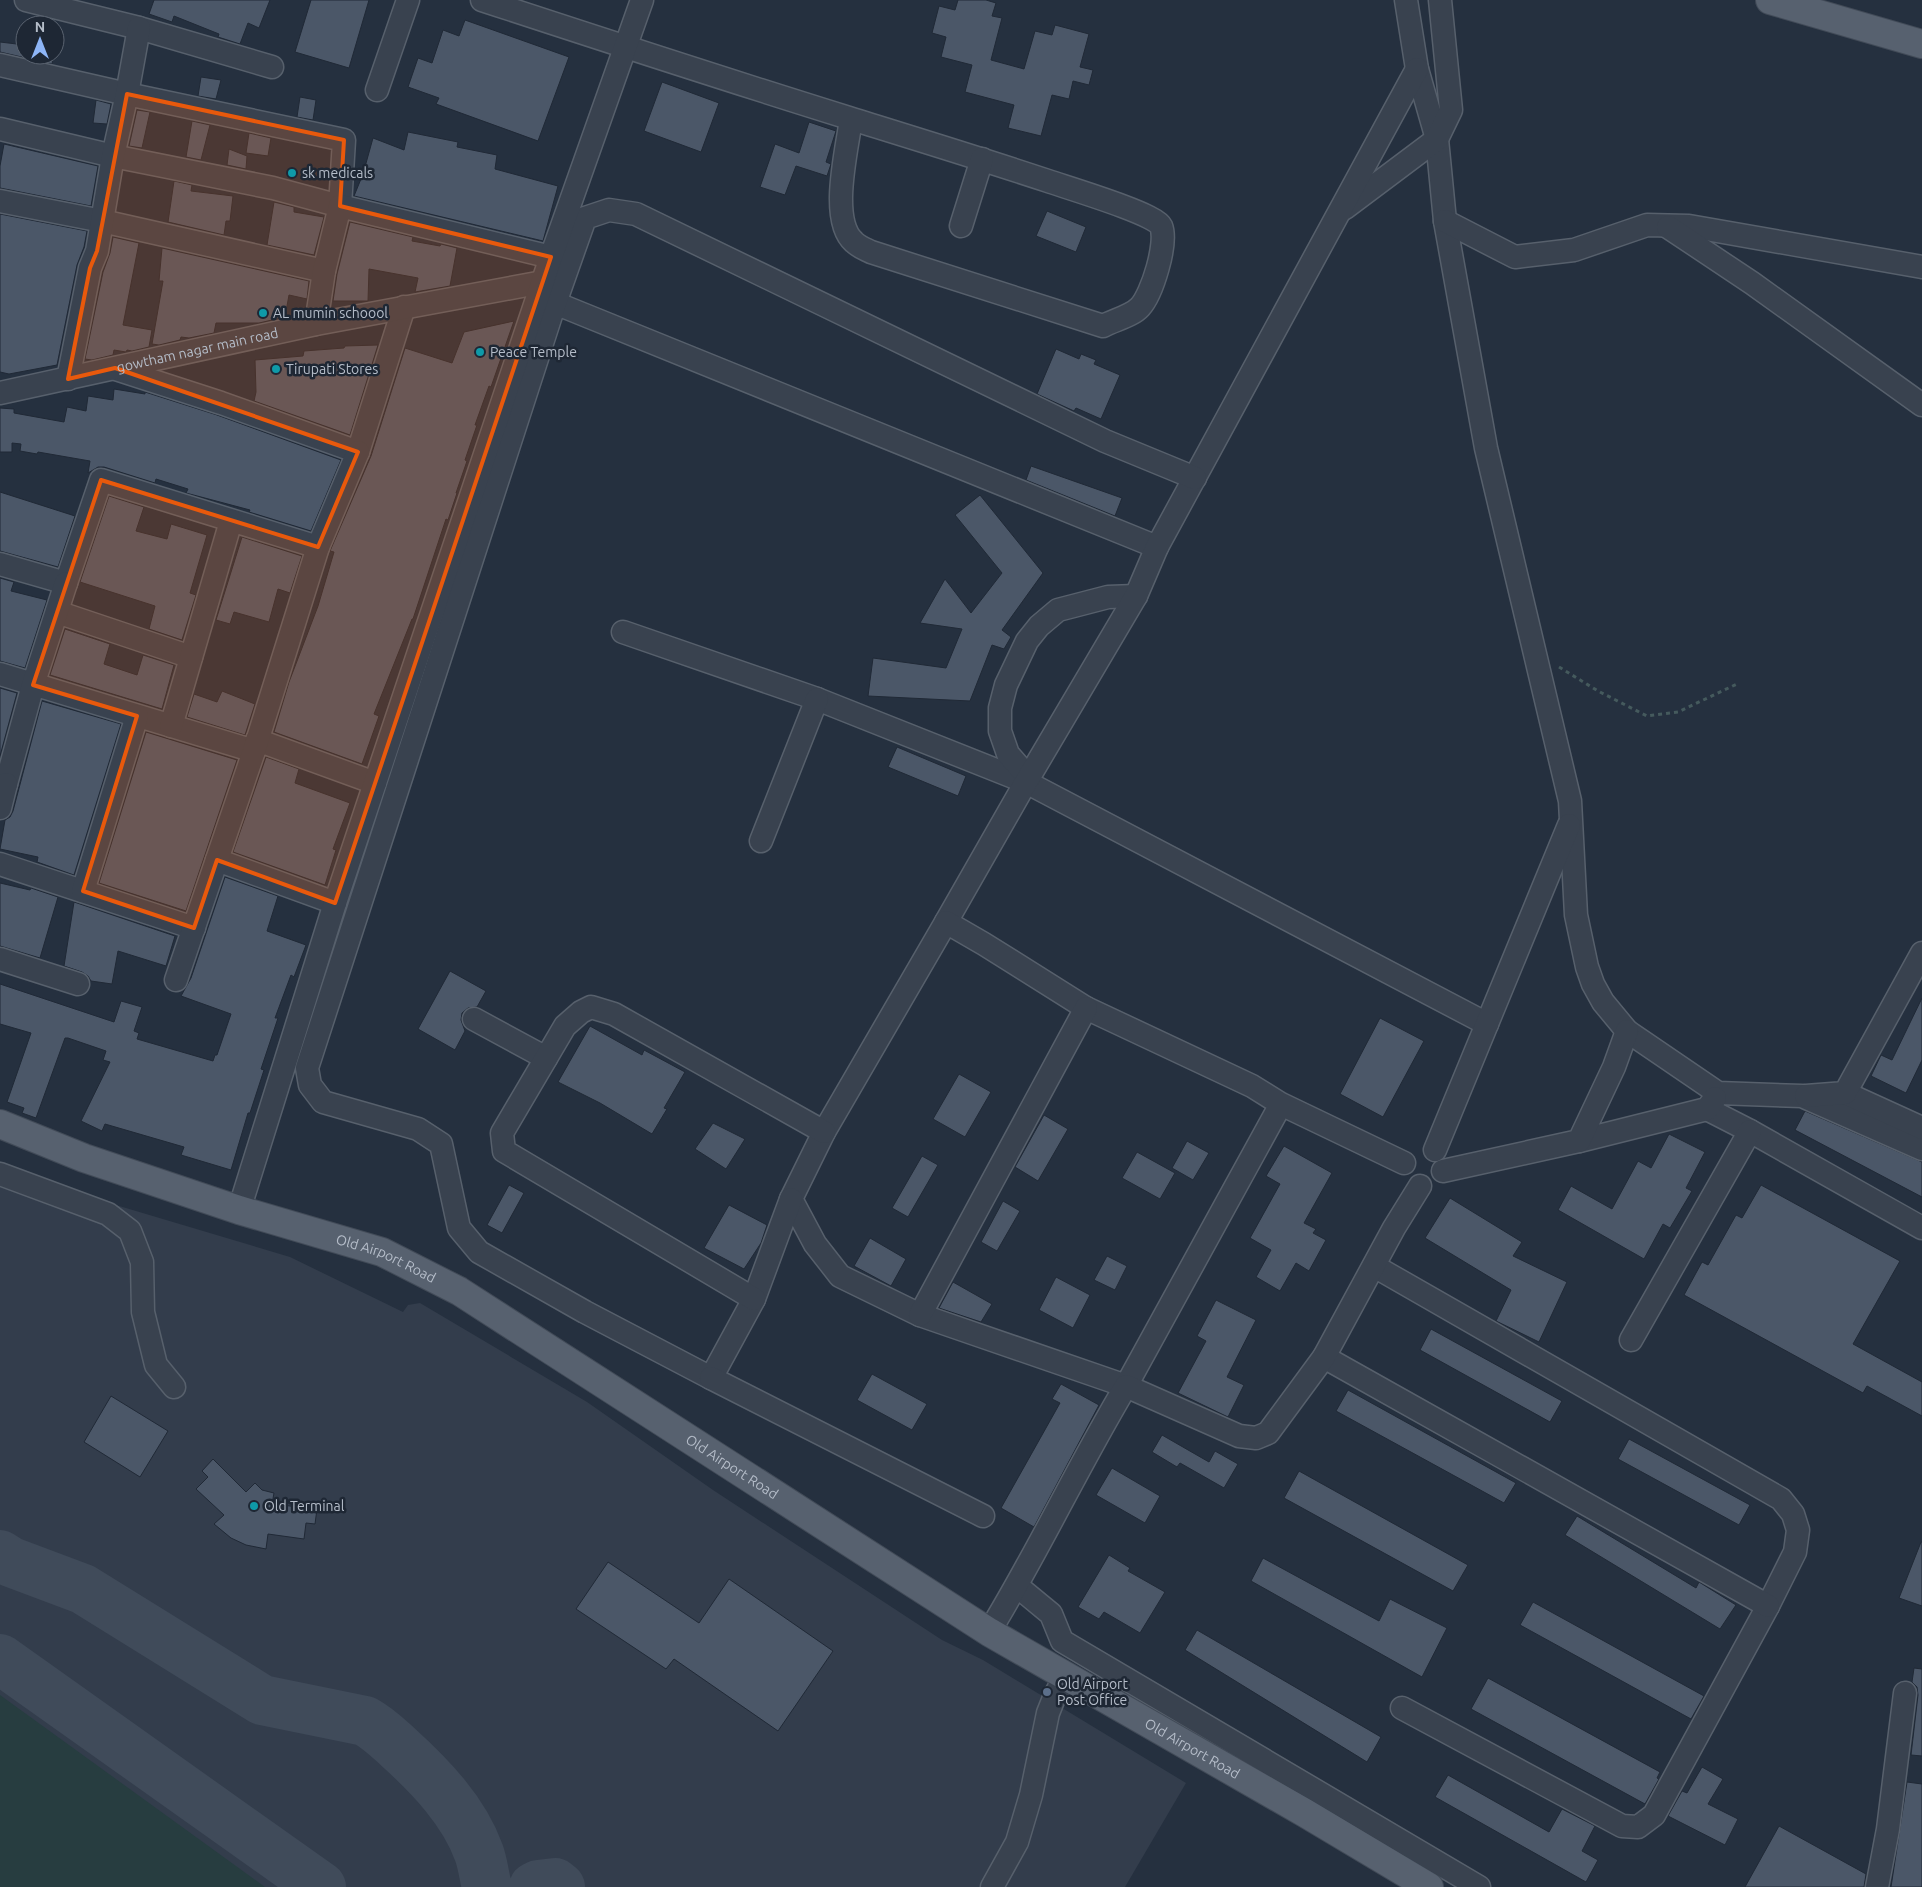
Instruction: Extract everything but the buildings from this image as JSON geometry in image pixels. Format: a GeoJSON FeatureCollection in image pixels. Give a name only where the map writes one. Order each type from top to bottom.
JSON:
{"type":"FeatureCollection","features":[{"type":"Feature","properties":{"kind":"main road"},"geometry":{"type":"LineString","coordinates":[[1770,0],[1922,44]]}},
{"type":"Feature","properties":{"kind":"main road"},"geometry":{"type":"LineString","coordinates":[[1823,0],[1922,29]]}},
{"type":"Feature","properties":{"kind":"main road","name":"Old Airport Road"},"geometry":{"type":"LineString","coordinates":[[0,1124],[84,1158],[239,1210],[382,1252],[459,1291],[989,1632],[1429,1887]]}},
{"type":"Feature","properties":{"kind":"street"},"geometry":{"type":"LineString","coordinates":[[26,0],[139,28],[272,67]]}},
{"type":"Feature","properties":{"kind":"street"},"geometry":{"type":"LineString","coordinates":[[377,90],[408,0]]}},
{"type":"Feature","properties":{"kind":"street"},"geometry":{"type":"LineString","coordinates":[[482,0],[851,119],[982,159],[1113,203],[1156,220],[1161,226],[1162,239],[1159,262],[1155,280],[1140,307],[1103,326],[860,247],[847,232],[841,213],[840,198],[851,119]]}},
{"type":"Feature","properties":{"kind":"street"},"geometry":{"type":"LineString","coordinates":[[239,1210],[374,783],[551,258],[642,0]]}},
{"type":"Feature","properties":{"kind":"street"},"geometry":{"type":"LineString","coordinates":[[1406,0],[1417,69],[1437,139],[1445,221],[1486,448],[1570,801],[1576,914],[1587,967],[1593,984],[1603,1002],[1627,1031],[1750,1131],[1922,1228]]}},
{"type":"Feature","properties":{"kind":"street"},"geometry":{"type":"LineString","coordinates":[[1339,213],[1437,139],[1451,110],[1440,0]]}},
{"type":"Feature","properties":{"kind":"street"},"geometry":{"type":"LineString","coordinates":[[68,379],[90,268],[98,251],[113,156],[139,28]]}},
{"type":"Feature","properties":{"kind":"street"},"geometry":{"type":"LineString","coordinates":[[0,65],[344,140],[340,206],[324,271],[316,324]]}},
{"type":"Feature","properties":{"kind":"street"},"geometry":{"type":"LineString","coordinates":[[711,1378],[754,1299],[791,1199],[824,1132],[1027,780],[1136,596],[1157,547],[1417,69]]}},
{"type":"Feature","properties":{"kind":"street"},"geometry":{"type":"LineString","coordinates":[[0,128],[113,156],[273,188],[551,258]]}},
{"type":"Feature","properties":{"kind":"street"},"geometry":{"type":"LineString","coordinates":[[961,226],[982,159]]}},
{"type":"Feature","properties":{"kind":"street"},"geometry":{"type":"LineString","coordinates":[[0,201],[102,221],[324,271]]}},
{"type":"Feature","properties":{"kind":"street"},"geometry":{"type":"LineString","coordinates":[[983,1516],[585,1312],[479,1252],[459,1228],[441,1144],[418,1129],[323,1102],[310,1085],[306,1068],[555,303],[585,218],[609,210],[636,214],[1105,441],[1195,478]]}},
{"type":"Feature","properties":{"kind":"street"},"geometry":{"type":"LineString","coordinates":[[1445,221],[1516,256],[1574,250],[1648,225],[1689,226],[1922,267]]}},
{"type":"Feature","properties":{"kind":"street"},"geometry":{"type":"LineString","coordinates":[[1665,226],[1752,283],[1922,405]]}},
{"type":"Feature","properties":{"kind":"street","name":"gowtham nagar main road"},"geometry":{"type":"LineString","coordinates":[[0,393],[316,324],[543,282]]}},
{"type":"Feature","properties":{"kind":"street"},"geometry":{"type":"LineString","coordinates":[[555,303],[1157,547]]}},
{"type":"Feature","properties":{"kind":"street"},"geometry":{"type":"LineString","coordinates":[[176,980],[255,746],[318,547],[358,452],[404,307]]}},
{"type":"Feature","properties":{"kind":"street"},"geometry":{"type":"LineString","coordinates":[[115,368],[221,403],[358,452]]}},
{"type":"Feature","properties":{"kind":"street"},"geometry":{"type":"LineString","coordinates":[[0,808],[3,783],[33,684],[101,480],[318,547]]}},
{"type":"Feature","properties":{"kind":"street"},"geometry":{"type":"LineString","coordinates":[[171,726],[232,521]]}},
{"type":"Feature","properties":{"kind":"street"},"geometry":{"type":"LineString","coordinates":[[0,564],[66,583]]}},
{"type":"Feature","properties":{"kind":"street"},"geometry":{"type":"LineString","coordinates":[[1027,780],[1008,754],[1000,731],[1000,708],[1006,685],[1027,641],[1039,626],[1058,610],[1108,597],[1136,596]]}},
{"type":"Feature","properties":{"kind":"street"},"geometry":{"type":"LineString","coordinates":[[57,612],[192,658]]}},
{"type":"Feature","properties":{"kind":"street"},"geometry":{"type":"LineString","coordinates":[[623,632],[817,699],[1027,780],[1487,1024]]}},
{"type":"Feature","properties":{"kind":"street"},"geometry":{"type":"LineString","coordinates":[[0,674],[171,726],[255,746],[374,783]]}},
{"type":"Feature","properties":{"kind":"street"},"geometry":{"type":"LineString","coordinates":[[761,841],[817,699]]}},
{"type":"Feature","properties":{"kind":"street"},"geometry":{"type":"LineString","coordinates":[[84,891],[138,716]]}},
{"type":"Feature","properties":{"kind":"street"},"geometry":{"type":"LineString","coordinates":[[1435,1150],[1571,820]]}},
{"type":"Feature","properties":{"kind":"street"},"geometry":{"type":"LineString","coordinates":[[217,860],[335,903]]}},
{"type":"Feature","properties":{"kind":"street"},"geometry":{"type":"LineString","coordinates":[[0,864],[194,928]]}},
{"type":"Feature","properties":{"kind":"street"},"geometry":{"type":"LineString","coordinates":[[946,922],[1086,1008],[1252,1086],[1281,1104],[1404,1163]]}},
{"type":"Feature","properties":{"kind":"street"},"geometry":{"type":"LineString","coordinates":[[1845,1093],[1922,953]]}},
{"type":"Feature","properties":{"kind":"street"},"geometry":{"type":"LineString","coordinates":[[0,959],[78,984]]}},
{"type":"Feature","properties":{"kind":"street"},"geometry":{"type":"LineString","coordinates":[[754,1299],[504,1151],[502,1133],[565,1026],[581,1012],[591,1007],[614,1014],[824,1132]]}},
{"type":"Feature","properties":{"kind":"street"},"geometry":{"type":"LineString","coordinates":[[920,1315],[1086,1008]]}},
{"type":"Feature","properties":{"kind":"street"},"geometry":{"type":"LineString","coordinates":[[474,1020],[546,1058]]}},
{"type":"Feature","properties":{"kind":"street"},"geometry":{"type":"LineString","coordinates":[[1578,1141],[1614,1067],[1627,1031]]}},
{"type":"Feature","properties":{"kind":"street"},"geometry":{"type":"LineString","coordinates":[[1443,1171],[1578,1141],[1713,1101],[1845,1093],[1922,1128]]}},
{"type":"Feature","properties":{"kind":"street"},"geometry":{"type":"LineString","coordinates":[[1802,1096],[1922,1149]]}},
{"type":"Feature","properties":{"kind":"street"},"geometry":{"type":"LineString","coordinates":[[989,1632],[1281,1104]]}},
{"type":"Feature","properties":{"kind":"street"},"geometry":{"type":"LineString","coordinates":[[1631,1340],[1750,1131]]}},
{"type":"Feature","properties":{"kind":"street"},"geometry":{"type":"LineString","coordinates":[[1422,1147],[1435,1150],[1442,1159],[1443,1171],[1435,1184],[1420,1186],[1407,1178],[1404,1163],[1406,1157],[1416,1148],[1422,1147]]}},
{"type":"Feature","properties":{"kind":"street"},"geometry":{"type":"LineString","coordinates":[[0,1174],[108,1214],[130,1230],[142,1262],[143,1312],[156,1365],[174,1387]]}},
{"type":"Feature","properties":{"kind":"street"},"geometry":{"type":"LineString","coordinates":[[791,1199],[815,1244],[840,1276],[920,1315],[1126,1386],[1239,1436],[1256,1438],[1268,1433],[1324,1357],[1394,1228],[1420,1186]]}},
{"type":"Feature","properties":{"kind":"street"},"geometry":{"type":"LineString","coordinates":[[1374,1266],[1781,1499],[1793,1514],[1798,1530],[1795,1552],[1768,1606],[1654,1815],[1638,1827],[1622,1826],[1402,1708]]}},
{"type":"Feature","properties":{"kind":"street"},"geometry":{"type":"LineString","coordinates":[[1324,1357],[1768,1606]]}},
{"type":"Feature","properties":{"kind":"street"},"geometry":{"type":"LineString","coordinates":[[1016,1586],[1051,1614],[1062,1641],[1479,1887]]}},
{"type":"Feature","properties":{"kind":"street"},"geometry":{"type":"LineString","coordinates":[[992,1887],[1017,1842],[1031,1794],[1048,1713],[1056,1693],[1066,1676]]}},
{"type":"Feature","properties":{"kind":"street"},"geometry":{"type":"LineString","coordinates":[[1877,1887],[1888,1829],[1905,1693]]}},
{"type":"Feature","properties":{"kind":"path"},"geometry":{"type":"LineString","coordinates":[[1536,652],[1598,691],[1647,716],[1678,712],[1739,683]]}},
{"type":"Feature","properties":{"kind":"highlighted area"},"geometry":{"type":"Polygon","coordinates":[[[127,94],[344,140],[340,206],[551,257],[335,903],[217,860],[194,928],[83,891],[137,716],[33,685],[101,480],[318,547],[358,452],[115,368],[68,379],[90,268],[97,251],[127,94]]]}},
{"type":"Feature","properties":{"kind":"shaded area"},"geometry":{"type":"Polygon","coordinates":[[[0,1161],[99,1200],[290,1257],[403,1312],[408,1305],[420,1303],[587,1402],[713,1490],[942,1640],[983,1660],[1186,1783],[1125,1887],[0,1887],[0,1161]]]}},
{"type":"Feature","properties":{"kind":"green space"},"geometry":{"type":"Polygon","coordinates":[[[0,1695],[265,1887],[0,1887],[0,1695]]]}},
{"type":"Feature","properties":{"kind":"taxiway"},"geometry":{"type":"LineString","coordinates":[[0,1555],[11,1562],[83,1589],[262,1700],[365,1721],[374,1727],[434,1782],[465,1823],[482,1861],[487,1887]]}},
{"type":"Feature","properties":{"kind":"taxiway"},"geometry":{"type":"LineString","coordinates":[[0,1659],[321,1887]]}},
{"type":"Feature","properties":{"kind":"taxiway"},"geometry":{"type":"LineString","coordinates":[[534,1887],[555,1883],[560,1887]]}},
{"type":"Feature","properties":{"kind":"place","name":"sk medicals"},"geometry":{"type":"Point","coordinates":[292,173]}},
{"type":"Feature","properties":{"kind":"place","name":"AL mumin schoool"},"geometry":{"type":"Point","coordinates":[263,313]}},
{"type":"Feature","properties":{"kind":"place","name":"Peace Temple"},"geometry":{"type":"Point","coordinates":[480,352]}},
{"type":"Feature","properties":{"kind":"place","name":"Tirupati Stores"},"geometry":{"type":"Point","coordinates":[276,369]}},
{"type":"Feature","properties":{"kind":"place","name":"Old Terminal"},"geometry":{"type":"Point","coordinates":[254,1506]}},
{"type":"Feature","properties":{"kind":"place","name":"Old Airport Post Office"},"geometry":{"type":"Point","coordinates":[1047,1692]}}]}
